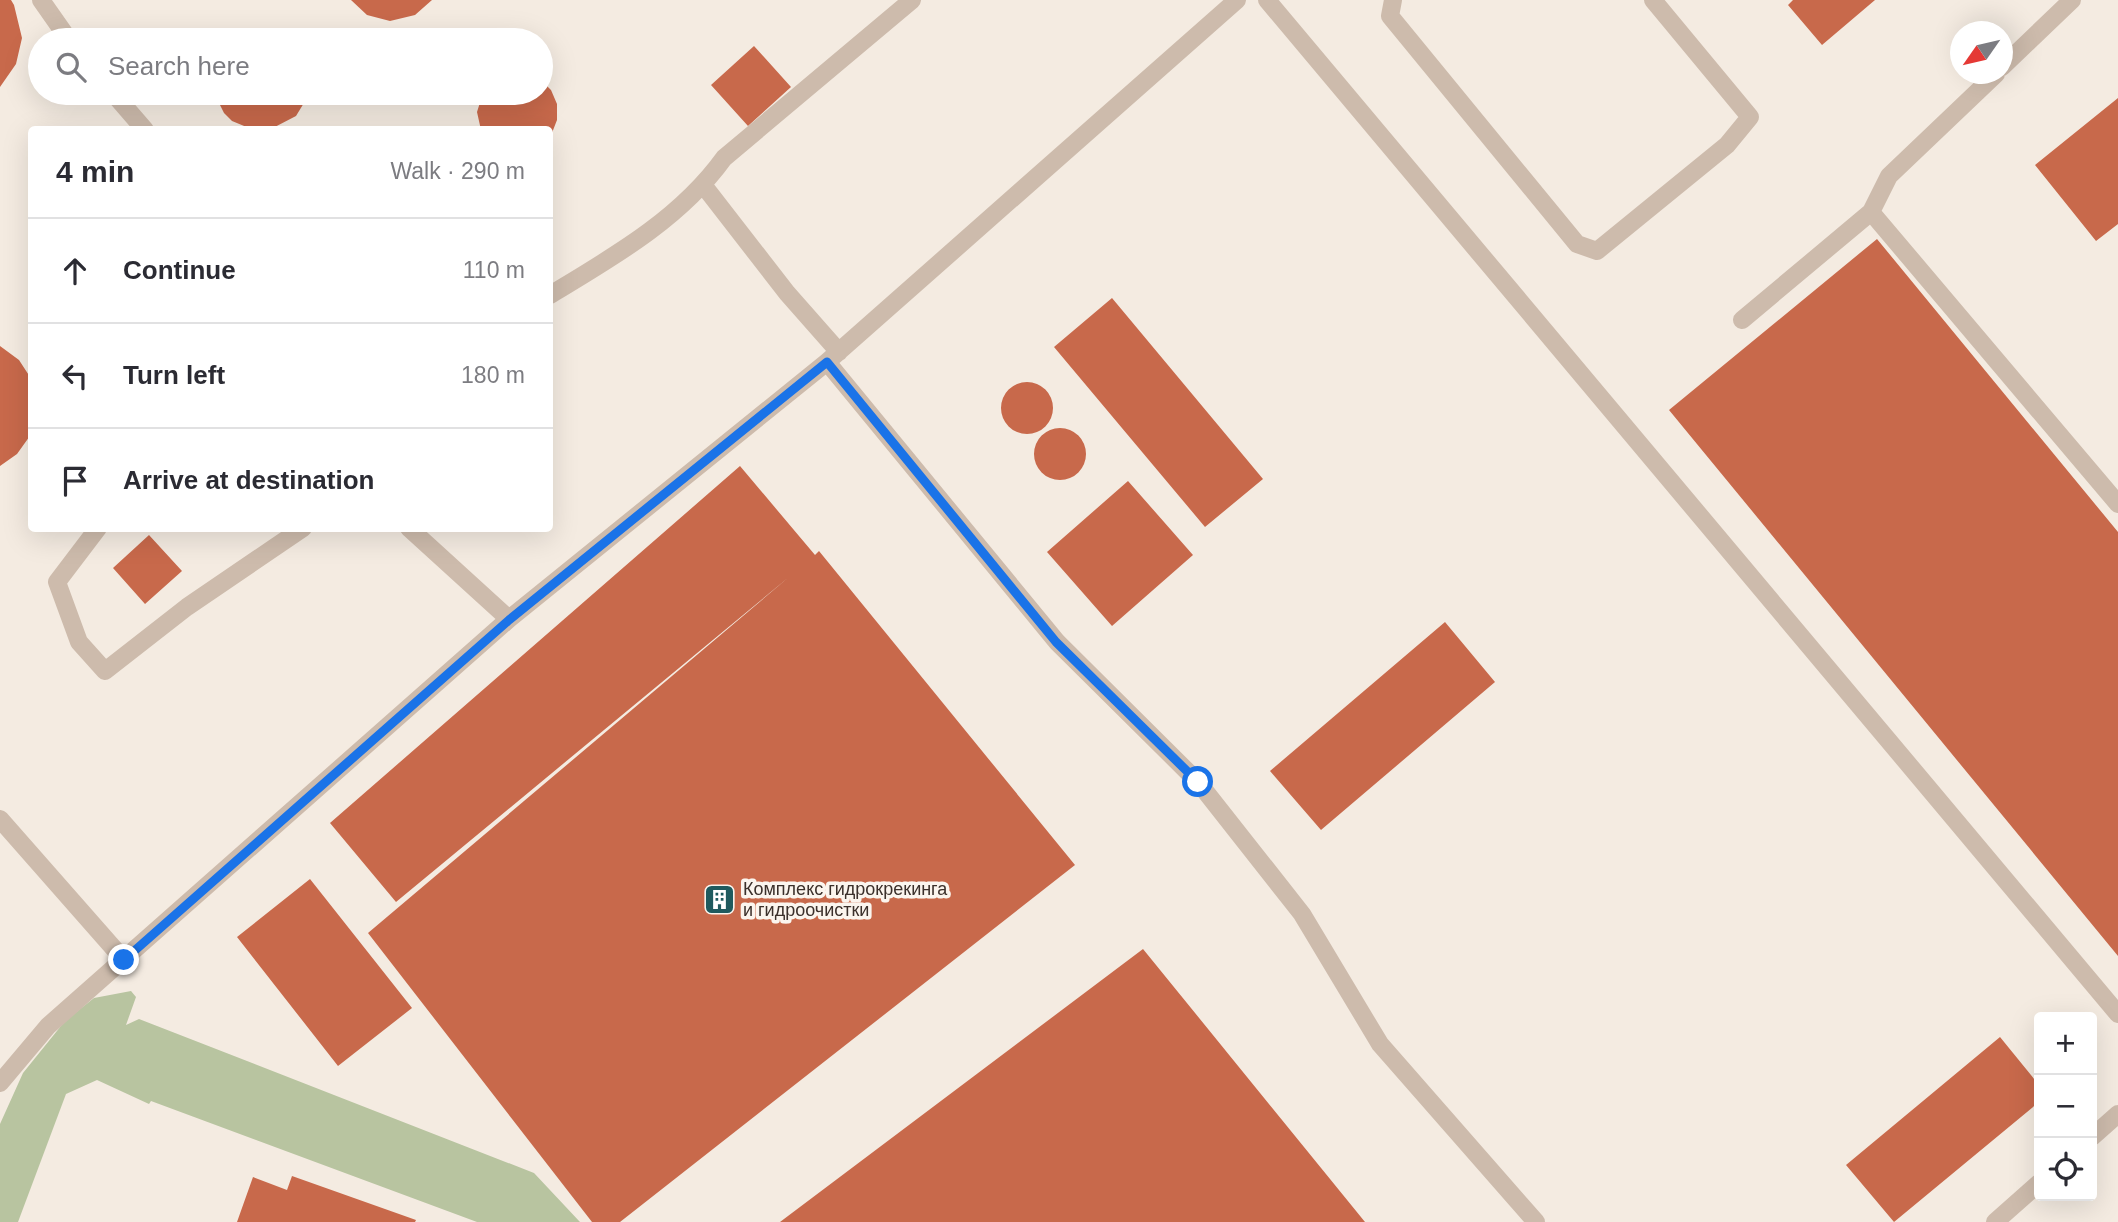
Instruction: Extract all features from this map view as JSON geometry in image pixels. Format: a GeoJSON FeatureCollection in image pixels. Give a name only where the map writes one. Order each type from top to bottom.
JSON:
{"type":"FeatureCollection","features":[{"type":"Feature","properties":{"kind":"lane"},"geometry":{"type":"LineString","coordinates":[[41,0],[61,28]]}},
{"type":"Feature","properties":{"kind":"lane"},"geometry":{"type":"LineString","coordinates":[[553,293],[628,248],[704,187],[724,158],[912,0]]}},
{"type":"Feature","properties":{"kind":"lane"},"geometry":{"type":"LineString","coordinates":[[0,1083],[48,1026],[509,620],[833,357],[1237,0]]}},
{"type":"Feature","properties":{"kind":"lane"},"geometry":{"type":"LineString","coordinates":[[1267,0],[2118,1014]]}},
{"type":"Feature","properties":{"kind":"lane"},"geometry":{"type":"LineString","coordinates":[[1393,0],[1390,16],[1577,244],[1597,251],[1727,145],[1750,117],[1653,0]]}},
{"type":"Feature","properties":{"kind":"lane"},"geometry":{"type":"LineString","coordinates":[[2013,57],[2072,0]]}},
{"type":"Feature","properties":{"kind":"lane"},"geometry":{"type":"LineString","coordinates":[[1742,320],[1871,212],[1889,176],[1986,84]]}},
{"type":"Feature","properties":{"kind":"lane"},"geometry":{"type":"LineString","coordinates":[[123,105],[142,126]]}},
{"type":"Feature","properties":{"kind":"lane"},"geometry":{"type":"LineString","coordinates":[[704,187],[1056,642],[1198,782],[1301,914],[1380,1044],[1536,1222]]}},
{"type":"Feature","properties":{"kind":"lane"},"geometry":{"type":"LineString","coordinates":[[1871,212],[2118,504]]}},
{"type":"Feature","properties":{"kind":"lane"},"geometry":{"type":"LineString","coordinates":[[95,532],[57,582],[79,642],[105,671],[187,607],[297,532]]}},
{"type":"Feature","properties":{"kind":"lane"},"geometry":{"type":"LineString","coordinates":[[414,532],[509,620]]}},
{"type":"Feature","properties":{"kind":"lane"},"geometry":{"type":"LineString","coordinates":[[0,819],[124,960]]}},
{"type":"Feature","properties":{"kind":"lane"},"geometry":{"type":"LineString","coordinates":[[2097,1133],[2118,1114]]}},
{"type":"Feature","properties":{"kind":"lane"},"geometry":{"type":"LineString","coordinates":[[1995,1222],[2034,1187]]}},
{"type":"Feature","properties":{"kind":"green space"},"geometry":{"type":"Polygon","coordinates":[[[131,991],[136,997],[126,1025],[139,1019],[534,1173],[580,1222],[477,1222],[151,1101],[149,1104],[97,1080],[66,1094],[18,1222],[0,1222],[0,1124],[23,1073],[65,1021],[94,998],[131,991]]]}},
{"type":"Feature","properties":{"kind":"building"},"geometry":{"type":"Polygon","coordinates":[[[0,0],[11,0],[14,5],[22,38],[16,64],[0,87],[0,0]]]}},
{"type":"Feature","properties":{"kind":"building"},"geometry":{"type":"Polygon","coordinates":[[[351,0],[432,0],[415,15],[390,21],[367,15],[351,0]]]}},
{"type":"Feature","properties":{"kind":"building"},"geometry":{"type":"Polygon","coordinates":[[[1793,0],[1875,0],[1822,45],[1788,5],[1793,0]]]}},
{"type":"Feature","properties":{"kind":"building"},"geometry":{"type":"Polygon","coordinates":[[[754,46],[791,87],[748,126],[711,85],[754,46]]]}},
{"type":"Feature","properties":{"kind":"building"},"geometry":{"type":"Polygon","coordinates":[[[553,95],[557,104],[557,120],[553,130],[553,126],[480,126],[477,112],[479,105],[553,105],[553,95]]]}},
{"type":"Feature","properties":{"kind":"building"},"geometry":{"type":"Polygon","coordinates":[[[2118,98],[2118,224],[2096,241],[2035,165],[2118,98]]]}},
{"type":"Feature","properties":{"kind":"building"},"geometry":{"type":"Polygon","coordinates":[[[220,105],[303,105],[296,116],[277,126],[244,126],[232,121],[220,105]]]}},
{"type":"Feature","properties":{"kind":"building"},"geometry":{"type":"Polygon","coordinates":[[[1877,239],[2118,532],[2118,956],[1669,410],[1877,239]]]}},
{"type":"Feature","properties":{"kind":"building"},"geometry":{"type":"Polygon","coordinates":[[[1112,298],[1263,479],[1205,527],[1054,347],[1112,298]]]}},
{"type":"Feature","properties":{"kind":"building"},"geometry":{"type":"Polygon","coordinates":[[[0,346],[19,360],[28,374],[28,439],[17,454],[0,466],[0,346]]]}},
{"type":"Feature","properties":{"kind":"building"},"geometry":{"type":"Polygon","coordinates":[[[1027,382],[1046,389],[1053,408],[1046,427],[1027,434],[1008,427],[1001,408],[1008,389],[1027,382]]]}},
{"type":"Feature","properties":{"kind":"building"},"geometry":{"type":"Polygon","coordinates":[[[1060,428],[1079,435],[1086,454],[1079,473],[1060,480],[1041,473],[1034,454],[1041,435],[1060,428]]]}},
{"type":"Feature","properties":{"kind":"building","name":"Комплекс гидрокрекинга и гидроочистки"},"geometry":{"type":"Polygon","coordinates":[[[740,466],[815,555],[819,551],[1075,865],[620,1222],[592,1222],[368,933],[789,577],[396,902],[330,823],[740,466]]]}},
{"type":"Feature","properties":{"kind":"building"},"geometry":{"type":"Polygon","coordinates":[[[1128,481],[1193,555],[1112,626],[1047,552],[1128,481]]]}},
{"type":"Feature","properties":{"kind":"building"},"geometry":{"type":"Polygon","coordinates":[[[149,535],[182,571],[145,604],[113,568],[149,535]]]}},
{"type":"Feature","properties":{"kind":"building"},"geometry":{"type":"Polygon","coordinates":[[[1445,622],[1495,682],[1321,830],[1270,771],[1445,622]]]}},
{"type":"Feature","properties":{"kind":"building"},"geometry":{"type":"Polygon","coordinates":[[[310,879],[412,1008],[338,1066],[237,937],[310,879]]]}},
{"type":"Feature","properties":{"kind":"building"},"geometry":{"type":"Polygon","coordinates":[[[1143,949],[1365,1222],[780,1222],[1143,949]]]}},
{"type":"Feature","properties":{"kind":"building"},"geometry":{"type":"Polygon","coordinates":[[[2000,1037],[2034,1079],[2034,1106],[1894,1222],[1846,1165],[2000,1037]]]}},
{"type":"Feature","properties":{"kind":"building"},"geometry":{"type":"Polygon","coordinates":[[[292,1176],[416,1220],[237,1222],[253,1177],[287,1190],[292,1176]]]}},
{"type":"Feature","properties":{"kind":"place","name":"Комплекс гидрокрекинга и гидроочистки"},"geometry":{"type":"Point","coordinates":[720,899]}},
{"type":"Feature","properties":{"kind":"route"},"geometry":{"type":"LineString","coordinates":[[124,960],[509,620],[827,362],[1056,642],[1198,782]]}}]}
